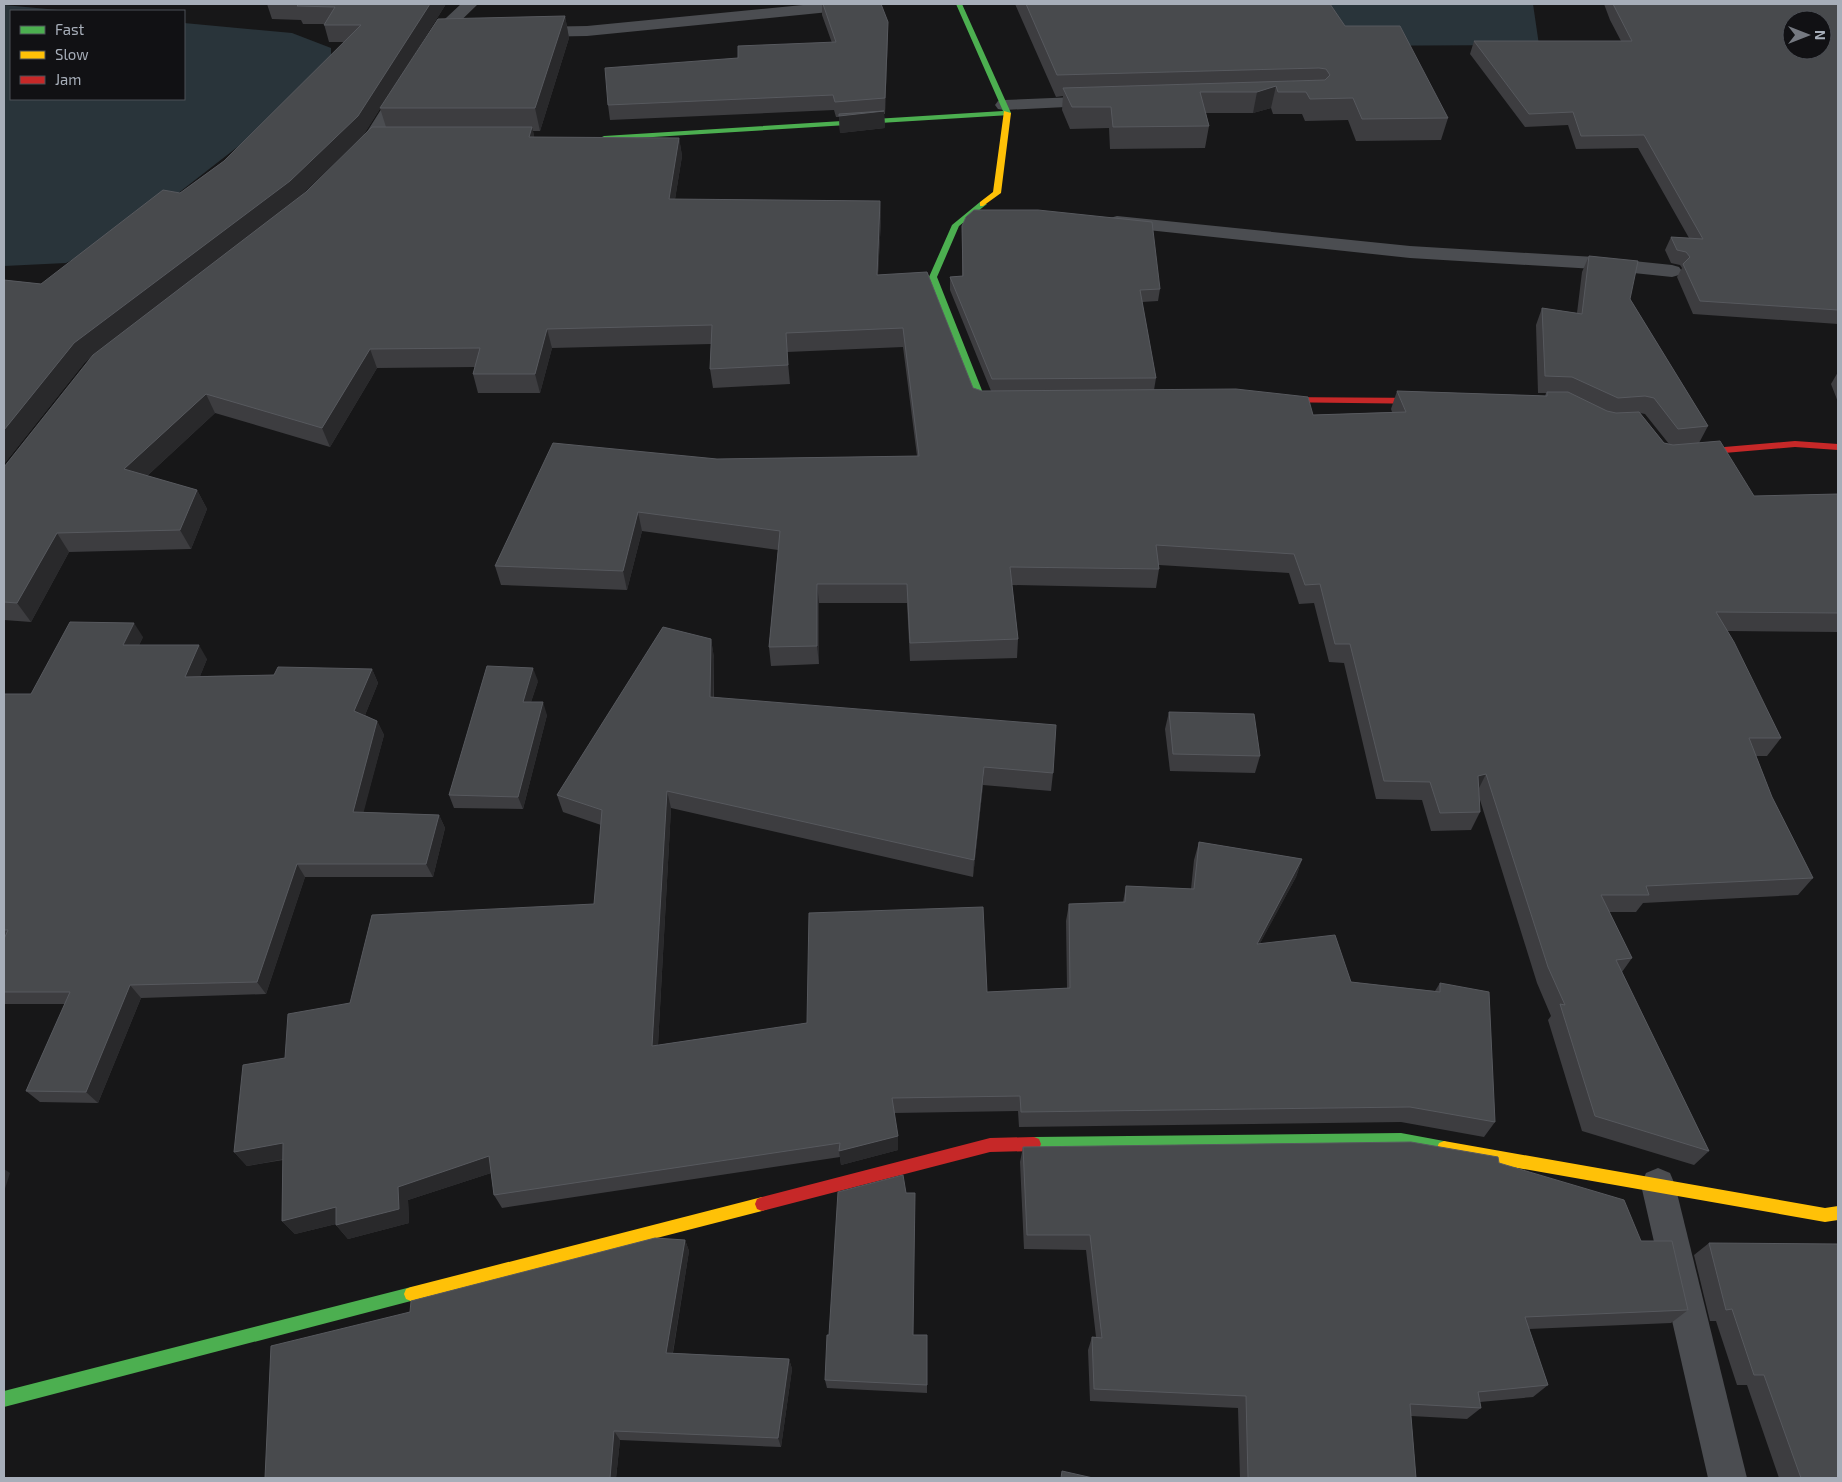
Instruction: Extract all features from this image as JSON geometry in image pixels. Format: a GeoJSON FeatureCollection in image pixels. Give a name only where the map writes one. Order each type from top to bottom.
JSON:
{"type":"FeatureCollection","features":[{"type":"Feature","properties":{"kind":"street"},"geometry":{"type":"LineString","coordinates":[[345,165],[376,138],[438,34],[470,4]]}},
{"type":"Feature","properties":{"kind":"street"},"geometry":{"type":"LineString","coordinates":[[518,32],[587,31],[858,4]]}},
{"type":"Feature","properties":{"kind":"street"},"geometry":{"type":"LineString","coordinates":[[959,4],[1005,109],[997,193],[956,225],[933,277],[982,402],[1021,401]]}},
{"type":"Feature","properties":{"kind":"street"},"geometry":{"type":"LineString","coordinates":[[438,34],[458,33]]}},
{"type":"Feature","properties":{"kind":"street"},"geometry":{"type":"LineString","coordinates":[[591,138],[630,138],[1117,101]]}},
{"type":"Feature","properties":{"kind":"street"},"geometry":{"type":"LineString","coordinates":[[976,210],[1006,212]]}},
{"type":"Feature","properties":{"kind":"street"},"geometry":{"type":"LineString","coordinates":[[1094,220],[1410,252],[1595,263],[1672,272]]}},
{"type":"Feature","properties":{"kind":"street"},"geometry":{"type":"LineString","coordinates":[[1263,400],[1442,402]]}},
{"type":"Feature","properties":{"kind":"street"},"geometry":{"type":"LineString","coordinates":[[1673,454],[1795,444],[1838,447]]}},
{"type":"Feature","properties":{"kind":"street"},"geometry":{"type":"LineString","coordinates":[[4,1399],[990,1145],[1401,1140],[1825,1215],[1838,1213]]}},
{"type":"Feature","properties":{"kind":"street"},"geometry":{"type":"LineString","coordinates":[[1658,1185],[1728,1478]]}},
{"type":"Feature","properties":{"kind":"shaded area"},"geometry":{"type":"Polygon","coordinates":[[[1307,4],[1533,4],[1539,45],[1317,46],[1307,4]]]}},
{"type":"Feature","properties":{"kind":"shaded area"},"geometry":{"type":"Polygon","coordinates":[[[4,5],[58,10],[10,10],[10,100],[185,100],[185,23],[292,33],[331,48],[331,60],[294,103],[127,233],[66,263],[4,266],[4,5]]]}},
{"type":"Feature","properties":{"kind":"building"},"geometry":{"type":"Polygon","coordinates":[[[299,4],[430,4],[358,116],[290,181],[74,343],[4,430],[4,280],[41,284],[163,190],[180,193],[224,161],[361,25],[324,25],[335,7],[297,6],[299,4]]]}},
{"type":"Feature","properties":{"kind":"building"},"geometry":{"type":"Polygon","coordinates":[[[823,4],[881,4],[888,22],[885,98],[835,102],[833,95],[608,105],[605,68],[738,58],[738,46],[836,42],[823,4]]]}},
{"type":"Feature","properties":{"kind":"building"},"geometry":{"type":"Polygon","coordinates":[[[1026,4],[1330,4],[1345,26],[1400,26],[1448,118],[1362,119],[1353,98],[1310,99],[1306,92],[1278,92],[1276,86],[1257,92],[1200,92],[1209,126],[1113,127],[1111,107],[1072,107],[1063,88],[1325,80],[1330,75],[1326,69],[1319,68],[1057,75],[1026,4]]]}},
{"type":"Feature","properties":{"kind":"building"},"geometry":{"type":"Polygon","coordinates":[[[1613,4],[1838,4],[1838,310],[1700,301],[1683,264],[1690,257],[1686,252],[1677,250],[1671,237],[1703,239],[1644,135],[1581,136],[1573,112],[1529,114],[1474,41],[1632,41],[1613,4]]]}},
{"type":"Feature","properties":{"kind":"building"},"geometry":{"type":"Polygon","coordinates":[[[565,16],[535,108],[380,108],[438,19],[565,16]]]}},
{"type":"Feature","properties":{"kind":"building"},"geometry":{"type":"Polygon","coordinates":[[[884,111],[839,116],[839,114],[884,111]]]}},
{"type":"Feature","properties":{"kind":"building"},"geometry":{"type":"Polygon","coordinates":[[[372,127],[532,127],[529,137],[679,138],[669,199],[880,201],[877,275],[927,272],[973,388],[982,391],[1236,389],[1308,397],[1313,415],[1406,412],[1397,391],[1547,396],[1547,392],[1568,392],[1607,411],[1616,413],[1639,412],[1664,443],[1673,445],[1720,441],[1754,496],[1838,494],[1838,613],[1716,612],[1734,642],[1781,738],[1749,738],[1772,797],[1813,878],[1646,886],[1649,895],[1601,895],[1632,958],[1616,960],[1709,1151],[1595,1116],[1560,1004],[1565,1005],[1548,967],[1486,774],[1478,776],[1480,812],[1440,813],[1430,782],[1384,781],[1350,644],[1335,644],[1320,584],[1305,585],[1294,554],[1156,545],[1159,569],[1010,567],[1018,639],[910,643],[907,584],[817,584],[817,646],[769,647],[780,531],[638,512],[623,571],[495,566],[553,443],[717,459],[919,456],[903,328],[786,333],[788,365],[710,369],[712,325],[547,329],[535,374],[473,374],[480,348],[370,349],[322,428],[206,394],[124,469],[197,490],[180,530],[57,533],[17,603],[4,602],[4,467],[93,355],[306,192],[372,127]]]}},
{"type":"Feature","properties":{"kind":"building"},"geometry":{"type":"Polygon","coordinates":[[[974,210],[1038,210],[1152,222],[1160,289],[1140,290],[1156,378],[992,379],[950,277],[963,276],[962,226],[966,217],[974,210]]]}},
{"type":"Feature","properties":{"kind":"building"},"geometry":{"type":"Polygon","coordinates":[[[1589,256],[1638,261],[1630,299],[1708,426],[1678,429],[1654,398],[1645,396],[1618,398],[1572,377],[1545,376],[1542,308],[1582,314],[1589,256]]]}},
{"type":"Feature","properties":{"kind":"building"},"geometry":{"type":"Polygon","coordinates":[[[70,622],[134,623],[123,645],[199,645],[185,677],[274,675],[278,667],[372,669],[354,711],[377,721],[353,812],[439,815],[426,864],[297,864],[257,982],[130,985],[86,1092],[26,1091],[70,992],[4,992],[4,939],[8,930],[4,930],[4,694],[31,694],[70,622]]]}},
{"type":"Feature","properties":{"kind":"building"},"geometry":{"type":"Polygon","coordinates":[[[663,627],[711,639],[710,697],[1056,725],[1053,773],[984,767],[974,860],[667,791],[652,1046],[807,1023],[809,913],[983,907],[987,992],[1070,988],[1069,904],[1125,902],[1126,886],[1194,889],[1199,842],[1302,859],[1257,944],[1335,935],[1351,982],[1440,992],[1440,983],[1489,992],[1495,1122],[1410,1107],[1021,1112],[1020,1096],[892,1098],[898,1136],[839,1151],[840,1143],[494,1195],[489,1156],[398,1187],[399,1209],[336,1225],[336,1207],[282,1221],[283,1143],[234,1152],[243,1065],[285,1058],[288,1014],[350,1003],[372,915],[594,904],[602,810],[557,795],[663,627]]]}},
{"type":"Feature","properties":{"kind":"building"},"geometry":{"type":"Polygon","coordinates":[[[487,666],[533,668],[523,702],[543,702],[518,797],[449,795],[487,666]]]}},
{"type":"Feature","properties":{"kind":"building"},"geometry":{"type":"Polygon","coordinates":[[[1169,712],[1254,714],[1260,756],[1173,754],[1169,712]]]}},
{"type":"Feature","properties":{"kind":"building"},"geometry":{"type":"Polygon","coordinates":[[[1411,1142],[1498,1157],[1499,1163],[1624,1200],[1641,1241],[1672,1241],[1688,1310],[1525,1317],[1548,1385],[1478,1392],[1481,1408],[1410,1404],[1416,1478],[1248,1478],[1246,1396],[1094,1389],[1092,1337],[1102,1338],[1090,1235],[1027,1235],[1023,1147],[1411,1142]]]}},
{"type":"Feature","properties":{"kind":"building"},"geometry":{"type":"Polygon","coordinates":[[[903,1175],[906,1193],[915,1193],[913,1335],[927,1335],[927,1385],[825,1380],[838,1192],[903,1175]]]}},
{"type":"Feature","properties":{"kind":"building"},"geometry":{"type":"Polygon","coordinates":[[[655,1238],[685,1240],[666,1353],[789,1359],[778,1438],[614,1431],[610,1478],[265,1478],[271,1346],[410,1312],[411,1301],[655,1238]]]}},
{"type":"Feature","properties":{"kind":"building"},"geometry":{"type":"Polygon","coordinates":[[[1709,1243],[1838,1244],[1838,1478],[1801,1478],[1764,1375],[1754,1375],[1732,1309],[1726,1310],[1709,1243]]]}},
{"type":"Feature","properties":{"kind":"building"},"geometry":{"type":"Polygon","coordinates":[[[1062,1471],[1093,1478],[1061,1478],[1062,1471]]]}},
{"type":"Feature","properties":{"kind":"traffic: fast"},"geometry":{"type":"LineString","coordinates":[[604,138],[1007,113],[959,4]]}},
{"type":"Feature","properties":{"kind":"traffic: fast"},"geometry":{"type":"LineString","coordinates":[[983,204],[956,225],[933,277],[982,401],[1005,401]]}},
{"type":"Feature","properties":{"kind":"traffic: fast"},"geometry":{"type":"LineString","coordinates":[[1034,1144],[1401,1140],[1444,1148]]}},
{"type":"Feature","properties":{"kind":"traffic: fast"},"geometry":{"type":"LineString","coordinates":[[4,1399],[411,1294]]}},
{"type":"Feature","properties":{"kind":"traffic: slow"},"geometry":{"type":"LineString","coordinates":[[983,204],[997,193],[1007,113]]}},
{"type":"Feature","properties":{"kind":"traffic: slow"},"geometry":{"type":"LineString","coordinates":[[1444,1148],[1825,1215],[1838,1213]]}},
{"type":"Feature","properties":{"kind":"traffic: slow"},"geometry":{"type":"LineString","coordinates":[[411,1294],[762,1204]]}},
{"type":"Feature","properties":{"kind":"traffic: jam"},"geometry":{"type":"LineString","coordinates":[[1273,400],[1432,401]]}},
{"type":"Feature","properties":{"kind":"traffic: jam"},"geometry":{"type":"LineString","coordinates":[[1689,453],[1795,444],[1838,447]]}},
{"type":"Feature","properties":{"kind":"traffic: jam"},"geometry":{"type":"LineString","coordinates":[[762,1204],[990,1145],[1034,1144]]}}]}
